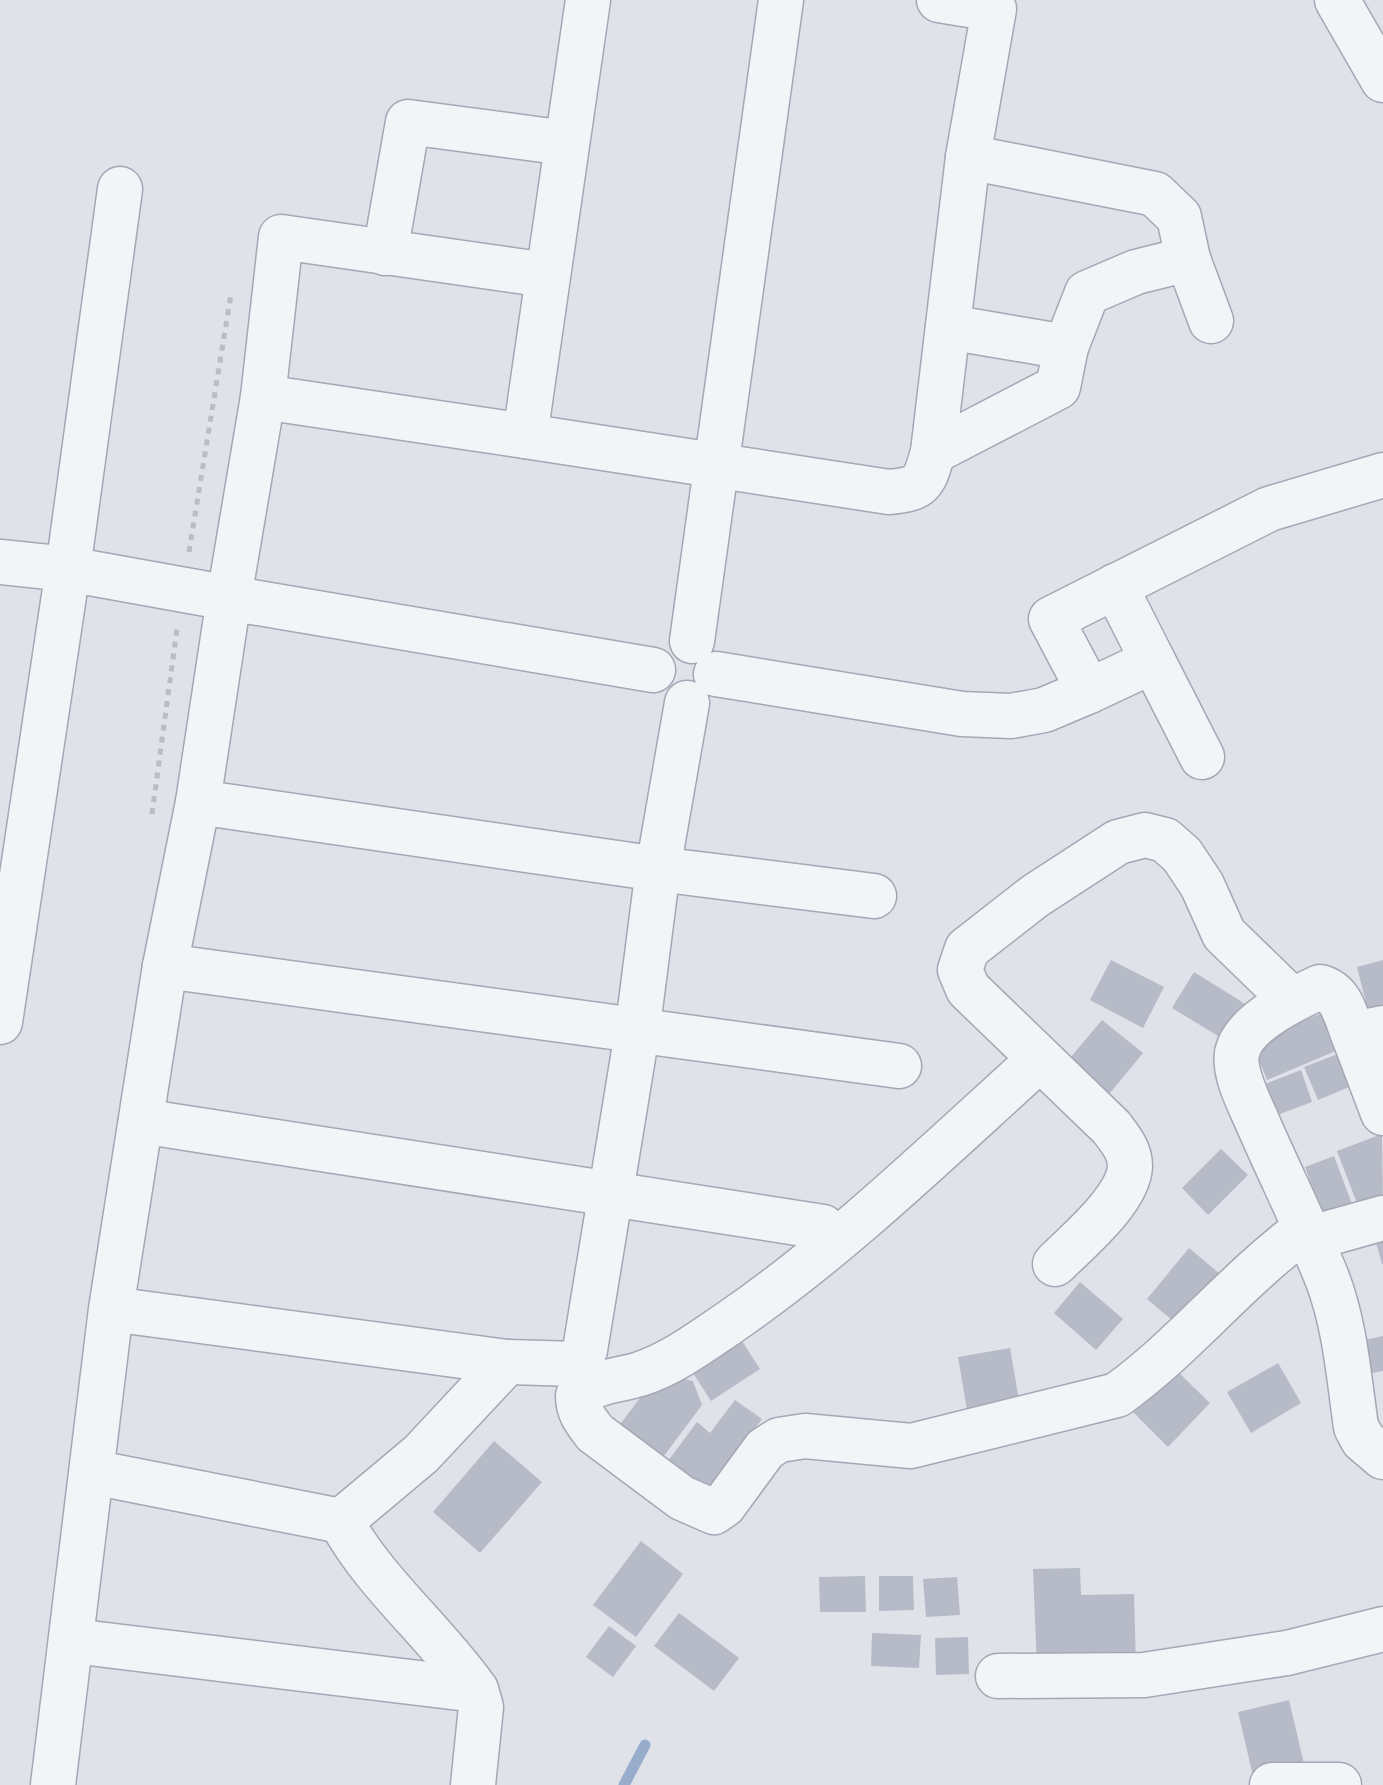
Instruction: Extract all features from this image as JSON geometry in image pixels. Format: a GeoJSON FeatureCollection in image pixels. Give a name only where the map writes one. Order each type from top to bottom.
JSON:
{"type":"FeatureCollection","features":[{"type":"Feature","properties":{"kind":"street"},"geometry":{"type":"LineString","coordinates":[[525,436],[588,0]]}},
{"type":"Feature","properties":{"kind":"street"},"geometry":{"type":"LineString","coordinates":[[111,1309],[507,1362],[570,1366],[583,1361],[637,1033],[658,869],[698,673],[715,464],[781,0]]}},
{"type":"Feature","properties":{"kind":"street"},"geometry":{"type":"LineString","coordinates":[[263,397],[889,492],[911,490],[925,480],[933,452],[968,157],[994,9],[939,0]]}},
{"type":"Feature","properties":{"kind":"street"},"geometry":{"type":"LineString","coordinates":[[1337,0],[1383,80]]}},
{"type":"Feature","properties":{"kind":"street"},"geometry":{"type":"LineString","coordinates":[[385,253],[408,122],[566,143]]}},
{"type":"Feature","properties":{"kind":"street"},"geometry":{"type":"LineString","coordinates":[[968,157],[1155,194],[1179,217],[1188,259],[1211,321]]}},
{"type":"Feature","properties":{"kind":"street"},"geometry":{"type":"LineString","coordinates":[[0,1022],[68,569],[120,189]]}},
{"type":"Feature","properties":{"kind":"street"},"geometry":{"type":"LineString","coordinates":[[53,1785],[73,1641],[111,1309],[165,966],[198,802],[263,397],[282,235],[385,253],[547,275]]}},
{"type":"Feature","properties":{"kind":"street"},"geometry":{"type":"LineString","coordinates":[[933,452],[1058,387],[1066,347],[1087,293],[1136,272],[1188,259]]}},
{"type":"Feature","properties":{"kind":"street"},"geometry":{"type":"LineString","coordinates":[[948,327],[1066,347]]}},
{"type":"Feature","properties":{"kind":"street"},"geometry":{"type":"LineString","coordinates":[[1089,691],[1051,619],[1269,509],[1383,475]]}},
{"type":"Feature","properties":{"kind":"street"},"geometry":{"type":"LineString","coordinates":[[0,562],[183,587],[229,598],[653,670],[655,659],[670,643],[698,673],[974,715],[1011,716],[1044,710],[1153,661]]}},
{"type":"Feature","properties":{"kind":"street"},"geometry":{"type":"LineString","coordinates":[[1115,586],[1202,757]]}},
{"type":"Feature","properties":{"kind":"street"},"geometry":{"type":"LineString","coordinates":[[198,802],[658,869],[874,896]]}},
{"type":"Feature","properties":{"kind":"street"},"geometry":{"type":"LineString","coordinates":[[1055,1264],[1105,1215],[1130,1168],[1126,1148],[1111,1127],[968,989],[960,970],[967,949],[1035,896],[1118,842],[1145,835],[1165,840],[1182,855],[1202,885],[1224,934],[1292,1000]]}},
{"type":"Feature","properties":{"kind":"street"},"geometry":{"type":"LineString","coordinates":[[165,966],[637,1033],[899,1066]]}},
{"type":"Feature","properties":{"kind":"street"},"geometry":{"type":"LineString","coordinates":[[1383,1113],[1368,1031],[1333,990],[1320,987],[1292,1000],[1246,1036],[1237,1053],[1239,1072],[1254,1114],[1328,1280],[1337,1313],[1356,1427],[1363,1440],[1383,1457]]}},
{"type":"Feature","properties":{"kind":"street"},"geometry":{"type":"LineString","coordinates":[[1040,1059],[818,1257],[731,1321],[675,1359],[639,1375],[587,1388],[578,1396],[578,1407],[585,1421],[595,1433],[682,1498],[714,1512],[724,1505],[765,1449],[779,1440],[805,1436],[911,1446],[1117,1395],[1141,1378],[1270,1255],[1306,1234],[1383,1218]]}},
{"type":"Feature","properties":{"kind":"street"},"geometry":{"type":"LineString","coordinates":[[141,1121],[823,1227]]}},
{"type":"Feature","properties":{"kind":"street"},"geometry":{"type":"LineString","coordinates":[[341,1521],[421,1454],[507,1362]]}},
{"type":"Feature","properties":{"kind":"street"},"geometry":{"type":"LineString","coordinates":[[92,1472],[341,1521],[362,1558],[393,1587],[476,1690],[481,1707],[473,1785]]}},
{"type":"Feature","properties":{"kind":"street"},"geometry":{"type":"LineString","coordinates":[[998,1676],[1144,1675],[1287,1653],[1383,1629]]}},
{"type":"Feature","properties":{"kind":"street"},"geometry":{"type":"LineString","coordinates":[[73,1641],[476,1690]]}},
{"type":"Feature","properties":{"kind":"street"},"geometry":{"type":"LineString","coordinates":[[1272,1785],[1339,1785]]}},
{"type":"Feature","properties":{"kind":"path"},"geometry":{"type":"LineString","coordinates":[[183,587],[233,283]]}},
{"type":"Feature","properties":{"kind":"building"},"geometry":{"type":"Polygon","coordinates":[[[1111,960],[1164,987],[1143,1028],[1090,1000],[1111,960]]]}},
{"type":"Feature","properties":{"kind":"building"},"geometry":{"type":"Polygon","coordinates":[[[1383,960],[1383,1007],[1368,1011],[1357,967],[1383,960]]]}},
{"type":"Feature","properties":{"kind":"building"},"geometry":{"type":"Polygon","coordinates":[[[1194,972],[1250,1007],[1228,1042],[1172,1008],[1194,972]]]}},
{"type":"Feature","properties":{"kind":"building"},"geometry":{"type":"Polygon","coordinates":[[[1322,1013],[1338,1050],[1267,1080],[1252,1043],[1322,1013]]]}},
{"type":"Feature","properties":{"kind":"building"},"geometry":{"type":"Polygon","coordinates":[[[1102,1020],[1143,1053],[1101,1104],[1060,1070],[1102,1020]]]}},
{"type":"Feature","properties":{"kind":"building"},"geometry":{"type":"Polygon","coordinates":[[[1353,1048],[1366,1080],[1318,1100],[1304,1067],[1353,1048]]]}},
{"type":"Feature","properties":{"kind":"building"},"geometry":{"type":"Polygon","coordinates":[[[1301,1070],[1312,1102],[1277,1115],[1265,1084],[1301,1070]]]}},
{"type":"Feature","properties":{"kind":"building"},"geometry":{"type":"Polygon","coordinates":[[[1382,1134],[1383,1211],[1363,1219],[1337,1151],[1382,1134]]]}},
{"type":"Feature","properties":{"kind":"building"},"geometry":{"type":"Polygon","coordinates":[[[1221,1149],[1248,1175],[1208,1215],[1182,1188],[1221,1149]]]}},
{"type":"Feature","properties":{"kind":"building"},"geometry":{"type":"Polygon","coordinates":[[[1334,1156],[1355,1212],[1325,1222],[1305,1167],[1334,1156]]]}},
{"type":"Feature","properties":{"kind":"building"},"geometry":{"type":"Polygon","coordinates":[[[1383,1225],[1383,1264],[1382,1264],[1372,1228],[1383,1225]]]}},
{"type":"Feature","properties":{"kind":"building"},"geometry":{"type":"Polygon","coordinates":[[[1189,1248],[1220,1274],[1178,1325],[1147,1299],[1189,1248]]]}},
{"type":"Feature","properties":{"kind":"building"},"geometry":{"type":"Polygon","coordinates":[[[1080,1282],[1123,1319],[1096,1350],[1054,1313],[1080,1282]]]}},
{"type":"Feature","properties":{"kind":"building"},"geometry":{"type":"Polygon","coordinates":[[[733,1327],[760,1369],[711,1401],[684,1359],[733,1327]]]}},
{"type":"Feature","properties":{"kind":"building"},"geometry":{"type":"Polygon","coordinates":[[[1383,1336],[1383,1371],[1367,1374],[1360,1341],[1383,1336]]]}},
{"type":"Feature","properties":{"kind":"building"},"geometry":{"type":"Polygon","coordinates":[[[1010,1348],[1020,1406],[968,1416],[958,1357],[1010,1348]]]}},
{"type":"Feature","properties":{"kind":"building"},"geometry":{"type":"Polygon","coordinates":[[[1278,1363],[1301,1403],[1251,1433],[1227,1392],[1278,1363]]]}},
{"type":"Feature","properties":{"kind":"building"},"geometry":{"type":"Polygon","coordinates":[[[1173,1367],[1210,1403],[1168,1447],[1131,1410],[1173,1367]]]}},
{"type":"Feature","properties":{"kind":"building"},"geometry":{"type":"Polygon","coordinates":[[[659,1373],[693,1381],[702,1405],[658,1464],[615,1431],[659,1373]]]}},
{"type":"Feature","properties":{"kind":"building"},"geometry":{"type":"Polygon","coordinates":[[[735,1400],[762,1419],[702,1499],[662,1469],[697,1422],[710,1433],[735,1400]]]}},
{"type":"Feature","properties":{"kind":"building"},"geometry":{"type":"Polygon","coordinates":[[[494,1441],[542,1482],[480,1553],[433,1512],[494,1441]]]}},
{"type":"Feature","properties":{"kind":"building"},"geometry":{"type":"Polygon","coordinates":[[[641,1541],[683,1574],[636,1637],[593,1605],[641,1541]]]}},
{"type":"Feature","properties":{"kind":"building"},"geometry":{"type":"Polygon","coordinates":[[[1080,1568],[1081,1595],[1134,1594],[1136,1666],[1037,1668],[1033,1569],[1080,1568]]]}},
{"type":"Feature","properties":{"kind":"building"},"geometry":{"type":"Polygon","coordinates":[[[865,1576],[866,1612],[820,1612],[819,1577],[865,1576]]]}},
{"type":"Feature","properties":{"kind":"building"},"geometry":{"type":"Polygon","coordinates":[[[879,1576],[913,1576],[914,1610],[879,1611],[879,1576]]]}},
{"type":"Feature","properties":{"kind":"building"},"geometry":{"type":"Polygon","coordinates":[[[957,1577],[960,1615],[926,1617],[923,1579],[957,1577]]]}},
{"type":"Feature","properties":{"kind":"building"},"geometry":{"type":"Polygon","coordinates":[[[679,1613],[739,1658],[714,1691],[654,1646],[679,1613]]]}},
{"type":"Feature","properties":{"kind":"building"},"geometry":{"type":"Polygon","coordinates":[[[609,1626],[636,1646],[613,1677],[586,1657],[609,1626]]]}},
{"type":"Feature","properties":{"kind":"building"},"geometry":{"type":"Polygon","coordinates":[[[872,1633],[921,1635],[919,1668],[871,1666],[872,1633]]]}},
{"type":"Feature","properties":{"kind":"building"},"geometry":{"type":"Polygon","coordinates":[[[968,1637],[969,1674],[936,1675],[935,1638],[968,1637]]]}},
{"type":"Feature","properties":{"kind":"building"},"geometry":{"type":"Polygon","coordinates":[[[1289,1700],[1304,1764],[1253,1776],[1238,1712],[1289,1700]]]}},
{"type":"Feature","properties":{"kind":"waterway"},"geometry":{"type":"LineString","coordinates":[[624,1785],[645,1745]]}}]}
